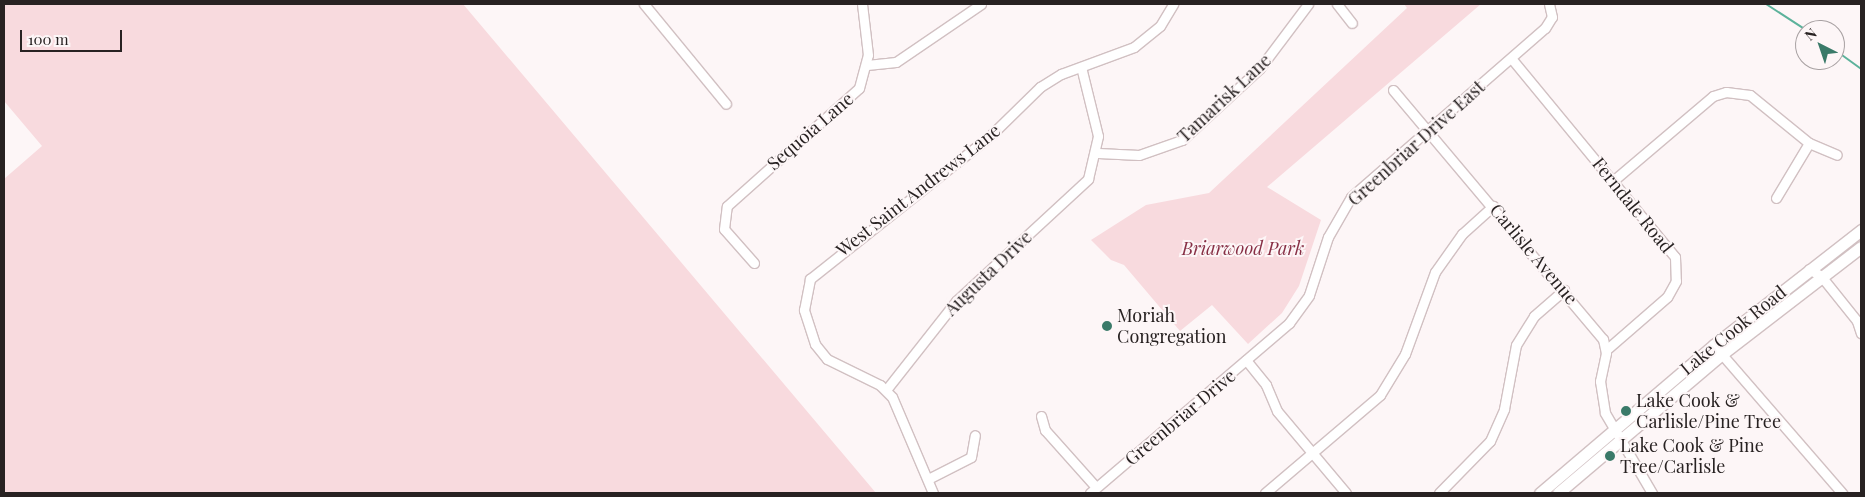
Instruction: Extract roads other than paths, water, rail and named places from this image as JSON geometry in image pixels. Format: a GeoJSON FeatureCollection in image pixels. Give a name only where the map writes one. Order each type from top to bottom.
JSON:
{"type":"FeatureCollection","features":[{"type":"Feature","properties":{"kind":"main road","name":"Lake Cook Road"},"geometry":{"type":"LineString","coordinates":[[1558,493],[1616,435],[1714,344],[1861,230]]}},
{"type":"Feature","properties":{"kind":"main road","name":"Lake Cook Road"},"geometry":{"type":"LineString","coordinates":[[1540,493],[1861,247]]}},
{"type":"Feature","properties":{"kind":"street"},"geometry":{"type":"LineString","coordinates":[[644,4],[726,104]]}},
{"type":"Feature","properties":{"kind":"street","name":"Sequoia Lane"},"geometry":{"type":"LineString","coordinates":[[754,263],[724,229],[724,214],[730,202],[851,98],[867,64],[862,4]]}},
{"type":"Feature","properties":{"kind":"street"},"geometry":{"type":"LineString","coordinates":[[867,64],[889,64],[905,57],[981,4]]}},
{"type":"Feature","properties":{"kind":"street","name":"West Saint Andrews Lane"},"geometry":{"type":"LineString","coordinates":[[886,390],[827,359],[810,333],[804,303],[810,278],[822,265],[977,146],[1045,84],[1081,67],[1134,47],[1160,26],[1173,4]]}},
{"type":"Feature","properties":{"kind":"street","name":"Tamarisk Lane"},"geometry":{"type":"LineString","coordinates":[[1098,153],[1139,155],[1167,148],[1189,135],[1280,45],[1308,4]]}},
{"type":"Feature","properties":{"kind":"street"},"geometry":{"type":"LineString","coordinates":[[1337,4],[1352,22]]}},
{"type":"Feature","properties":{"kind":"street","name":"Greenbriar Drive East"},"geometry":{"type":"LineString","coordinates":[[1270,340],[1304,304],[1328,237],[1351,197],[1550,23],[1551,8]]}},
{"type":"Feature","properties":{"kind":"street","name":"Ferndale Road"},"geometry":{"type":"LineString","coordinates":[[1511,58],[1670,247],[1678,269],[1667,297],[1606,350]]}},
{"type":"Feature","properties":{"kind":"street"},"geometry":{"type":"LineString","coordinates":[[1081,67],[1098,123],[1098,153]]}},
{"type":"Feature","properties":{"kind":"street","name":"Carlisle Avenue"},"geometry":{"type":"LineString","coordinates":[[1393,90],[1597,329],[1606,350]]}},
{"type":"Feature","properties":{"kind":"street"},"geometry":{"type":"LineString","coordinates":[[1614,180],[1720,93],[1750,95],[1809,143],[1837,155]]}},
{"type":"Feature","properties":{"kind":"street"},"geometry":{"type":"LineString","coordinates":[[1776,198],[1809,143]]}},
{"type":"Feature","properties":{"kind":"street","name":"Augusta Drive"},"geometry":{"type":"LineString","coordinates":[[886,390],[956,300],[1081,189],[1095,163],[1098,153]]}},
{"type":"Feature","properties":{"kind":"street"},"geometry":{"type":"LineString","coordinates":[[1265,493],[1380,395],[1397,370],[1426,291],[1448,251],[1493,206]]}},
{"type":"Feature","properties":{"kind":"street"},"geometry":{"type":"LineString","coordinates":[[1809,269],[1821,276],[1859,320],[1861,333]]}},
{"type":"Feature","properties":{"kind":"street"},"geometry":{"type":"LineString","coordinates":[[1439,493],[1490,441],[1504,409],[1516,345],[1534,316],[1564,290]]}},
{"type":"Feature","properties":{"kind":"street","name":"Greenbriar Drive"},"geometry":{"type":"LineString","coordinates":[[1093,490],[1270,340]]}},
{"type":"Feature","properties":{"kind":"street"},"geometry":{"type":"LineString","coordinates":[[1714,344],[1842,493]]}},
{"type":"Feature","properties":{"kind":"street"},"geometry":{"type":"LineString","coordinates":[[1606,350],[1601,398],[1616,435],[1652,493]]}},
{"type":"Feature","properties":{"kind":"street"},"geometry":{"type":"LineString","coordinates":[[1246,360],[1266,385],[1277,411],[1346,493]]}},
{"type":"Feature","properties":{"kind":"street"},"geometry":{"type":"LineString","coordinates":[[886,390],[897,405],[933,493]]}},
{"type":"Feature","properties":{"kind":"street"},"geometry":{"type":"LineString","coordinates":[[1041,416],[1045,430],[1093,490]]}},
{"type":"Feature","properties":{"kind":"street"},"geometry":{"type":"LineString","coordinates":[[928,479],[971,457],[975,435]]}},
{"type":"Feature","properties":{"kind":"waterway"},"geometry":{"type":"LineString","coordinates":[[1766,4],[1795,23]]}},
{"type":"Feature","properties":{"kind":"waterway"},"geometry":{"type":"LineString","coordinates":[[1845,57],[1861,69]]}},
{"type":"Feature","properties":{"kind":"place","name":"Moriah Congregation"},"geometry":{"type":"Point","coordinates":[1107,326]}},
{"type":"Feature","properties":{"kind":"place","name":"Lake Cook & Carlisle/Pine Tree"},"geometry":{"type":"Point","coordinates":[1626,411]}},
{"type":"Feature","properties":{"kind":"place","name":"Lake Cook & Pine Tree/Carlisle"},"geometry":{"type":"Point","coordinates":[1610,456]}},
{"type":"Feature","properties":{"kind":"park label","name":"Briarwood Park"},"geometry":{"type":"Point","coordinates":[1243,248]}}]}
